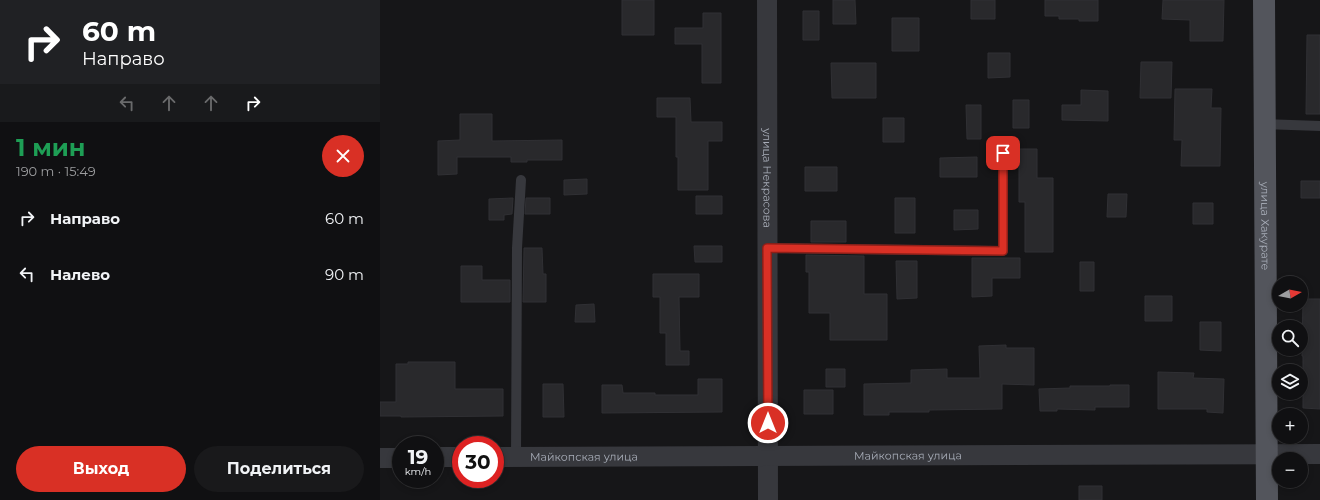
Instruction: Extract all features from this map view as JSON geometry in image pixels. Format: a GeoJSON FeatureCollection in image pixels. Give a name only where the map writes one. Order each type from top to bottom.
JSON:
{"type":"FeatureCollection","features":[{"type":"Feature","properties":{"kind":"main road","name":"улица Хакурате"},"geometry":{"type":"LineString","coordinates":[[1264,0],[1267,500]]}},
{"type":"Feature","properties":{"kind":"street","name":"улица Некрасова"},"geometry":{"type":"LineString","coordinates":[[767,0],[768,500]]}},
{"type":"Feature","properties":{"kind":"street","name":"Майкопская улица"},"geometry":{"type":"LineString","coordinates":[[504,457],[1320,454]]}},
{"type":"Feature","properties":{"kind":"street"},"geometry":{"type":"LineString","coordinates":[[380,458],[392,458]]}},
{"type":"Feature","properties":{"kind":"lane"},"geometry":{"type":"LineString","coordinates":[[1265,124],[1320,126]]}},
{"type":"Feature","properties":{"kind":"lane"},"geometry":{"type":"LineString","coordinates":[[767,248],[1003,251],[1003,153]]}},
{"type":"Feature","properties":{"kind":"lane"},"geometry":{"type":"LineString","coordinates":[[516,457],[517,248],[521,180]]}},
{"type":"Feature","properties":{"kind":"building"},"geometry":{"type":"Polygon","coordinates":[[[622,0],[654,0],[654,35],[622,35],[622,0]]]}},
{"type":"Feature","properties":{"kind":"building"},"geometry":{"type":"Polygon","coordinates":[[[833,0],[855,0],[856,24],[833,24],[833,0]]]}},
{"type":"Feature","properties":{"kind":"building"},"geometry":{"type":"Polygon","coordinates":[[[971,0],[995,0],[995,19],[971,19],[971,0]]]}},
{"type":"Feature","properties":{"kind":"building"},"geometry":{"type":"Polygon","coordinates":[[[1045,0],[1098,0],[1098,21],[1079,21],[1079,19],[1059,19],[1059,16],[1045,16],[1045,0]]]}},
{"type":"Feature","properties":{"kind":"building"},"geometry":{"type":"Polygon","coordinates":[[[1163,0],[1224,0],[1223,41],[1190,41],[1190,20],[1162,19],[1163,0]]]}},
{"type":"Feature","properties":{"kind":"building"},"geometry":{"type":"Polygon","coordinates":[[[803,11],[819,11],[819,40],[803,40],[803,11]]]}},
{"type":"Feature","properties":{"kind":"building"},"geometry":{"type":"Polygon","coordinates":[[[703,13],[721,13],[721,83],[702,83],[702,44],[675,44],[675,28],[703,28],[703,13]]]}},
{"type":"Feature","properties":{"kind":"building"},"geometry":{"type":"Polygon","coordinates":[[[892,18],[919,18],[919,51],[892,51],[892,18]]]}},
{"type":"Feature","properties":{"kind":"building"},"geometry":{"type":"Polygon","coordinates":[[[1307,35],[1320,35],[1320,114],[1306,114],[1307,35]]]}},
{"type":"Feature","properties":{"kind":"building"},"geometry":{"type":"Polygon","coordinates":[[[988,53],[1010,53],[1010,77],[988,78],[988,53]]]}},
{"type":"Feature","properties":{"kind":"building"},"geometry":{"type":"Polygon","coordinates":[[[1141,62],[1172,62],[1171,98],[1140,98],[1141,62]]]}},
{"type":"Feature","properties":{"kind":"building"},"geometry":{"type":"Polygon","coordinates":[[[831,63],[876,63],[876,98],[832,98],[831,63]]]}},
{"type":"Feature","properties":{"kind":"building"},"geometry":{"type":"Polygon","coordinates":[[[1175,89],[1212,89],[1211,108],[1221,108],[1220,166],[1181,166],[1182,140],[1174,140],[1175,89]]]}},
{"type":"Feature","properties":{"kind":"building"},"geometry":{"type":"Polygon","coordinates":[[[1081,90],[1108,91],[1108,121],[1062,120],[1062,105],[1081,105],[1081,90]]]}},
{"type":"Feature","properties":{"kind":"building"},"geometry":{"type":"Polygon","coordinates":[[[657,98],[690,98],[691,122],[722,122],[722,141],[708,141],[708,190],[678,190],[676,117],[657,117],[657,98]]]}},
{"type":"Feature","properties":{"kind":"building"},"geometry":{"type":"Polygon","coordinates":[[[1013,100],[1029,100],[1029,128],[1013,128],[1013,100]]]}},
{"type":"Feature","properties":{"kind":"building"},"geometry":{"type":"Polygon","coordinates":[[[966,105],[981,105],[981,139],[967,139],[966,105]]]}},
{"type":"Feature","properties":{"kind":"building"},"geometry":{"type":"Polygon","coordinates":[[[460,114],[492,114],[492,141],[562,140],[562,160],[527,160],[527,162],[511,162],[511,157],[457,157],[457,174],[438,175],[438,141],[460,140],[460,114]]]}},
{"type":"Feature","properties":{"kind":"building"},"geometry":{"type":"Polygon","coordinates":[[[883,118],[904,118],[904,142],[883,142],[883,118]]]}},
{"type":"Feature","properties":{"kind":"building"},"geometry":{"type":"Polygon","coordinates":[[[1019,149],[1037,149],[1037,178],[1053,178],[1053,252],[1025,252],[1025,202],[1019,202],[1019,149]]]}},
{"type":"Feature","properties":{"kind":"building"},"geometry":{"type":"Polygon","coordinates":[[[977,157],[977,177],[940,177],[940,158],[977,157]]]}},
{"type":"Feature","properties":{"kind":"building"},"geometry":{"type":"Polygon","coordinates":[[[805,167],[837,167],[837,191],[805,191],[805,167]]]}},
{"type":"Feature","properties":{"kind":"building"},"geometry":{"type":"Polygon","coordinates":[[[587,179],[587,194],[564,195],[564,180],[587,179]]]}},
{"type":"Feature","properties":{"kind":"building"},"geometry":{"type":"Polygon","coordinates":[[[1301,181],[1320,181],[1320,198],[1301,198],[1301,181]]]}},
{"type":"Feature","properties":{"kind":"building"},"geometry":{"type":"Polygon","coordinates":[[[1108,194],[1127,194],[1126,217],[1107,217],[1108,194]]]}},
{"type":"Feature","properties":{"kind":"building"},"geometry":{"type":"Polygon","coordinates":[[[696,196],[722,196],[722,214],[696,214],[696,196]]]}},
{"type":"Feature","properties":{"kind":"building"},"geometry":{"type":"Polygon","coordinates":[[[513,198],[512,214],[504,215],[504,220],[489,220],[489,199],[513,198]]]}},
{"type":"Feature","properties":{"kind":"building"},"geometry":{"type":"Polygon","coordinates":[[[526,198],[550,198],[550,214],[525,214],[526,198]]]}},
{"type":"Feature","properties":{"kind":"building"},"geometry":{"type":"Polygon","coordinates":[[[895,198],[915,198],[915,233],[895,233],[895,198]]]}},
{"type":"Feature","properties":{"kind":"building"},"geometry":{"type":"Polygon","coordinates":[[[1193,203],[1213,203],[1213,224],[1193,224],[1193,203]]]}},
{"type":"Feature","properties":{"kind":"building"},"geometry":{"type":"Polygon","coordinates":[[[954,210],[978,210],[978,229],[954,230],[954,210]]]}},
{"type":"Feature","properties":{"kind":"building"},"geometry":{"type":"Polygon","coordinates":[[[811,221],[846,221],[846,242],[811,242],[811,221]]]}},
{"type":"Feature","properties":{"kind":"building"},"geometry":{"type":"Polygon","coordinates":[[[694,246],[722,246],[722,262],[695,262],[694,246]]]}},
{"type":"Feature","properties":{"kind":"building"},"geometry":{"type":"Polygon","coordinates":[[[524,248],[542,248],[543,274],[546,274],[546,302],[523,302],[524,248]]]}},
{"type":"Feature","properties":{"kind":"building"},"geometry":{"type":"Polygon","coordinates":[[[806,255],[864,256],[864,294],[887,294],[887,340],[830,340],[830,313],[809,313],[809,272],[806,272],[806,255]]]}},
{"type":"Feature","properties":{"kind":"building"},"geometry":{"type":"Polygon","coordinates":[[[972,258],[1020,258],[1020,278],[992,278],[992,296],[972,297],[972,258]]]}},
{"type":"Feature","properties":{"kind":"building"},"geometry":{"type":"Polygon","coordinates":[[[896,261],[917,261],[917,298],[897,299],[896,261]]]}},
{"type":"Feature","properties":{"kind":"building"},"geometry":{"type":"Polygon","coordinates":[[[1080,262],[1094,262],[1094,291],[1080,291],[1080,262]]]}},
{"type":"Feature","properties":{"kind":"building"},"geometry":{"type":"Polygon","coordinates":[[[461,266],[482,266],[482,280],[510,280],[510,302],[461,302],[461,266]]]}},
{"type":"Feature","properties":{"kind":"building"},"geometry":{"type":"Polygon","coordinates":[[[653,274],[699,274],[699,297],[679,297],[680,351],[689,351],[689,365],[666,365],[666,333],[660,333],[660,297],[653,297],[653,274]]]}},
{"type":"Feature","properties":{"kind":"building"},"geometry":{"type":"Polygon","coordinates":[[[1145,296],[1172,296],[1172,321],[1145,321],[1145,296]]]}},
{"type":"Feature","properties":{"kind":"building"},"geometry":{"type":"Polygon","coordinates":[[[1308,299],[1320,299],[1320,409],[1303,408],[1303,400],[1308,400],[1308,364],[1303,364],[1303,356],[1308,356],[1308,320],[1303,320],[1303,312],[1308,312],[1308,299]]]}},
{"type":"Feature","properties":{"kind":"building"},"geometry":{"type":"Polygon","coordinates":[[[594,304],[595,322],[575,322],[576,305],[594,304]]]}},
{"type":"Feature","properties":{"kind":"building"},"geometry":{"type":"Polygon","coordinates":[[[1200,322],[1221,322],[1221,351],[1200,350],[1200,322]]]}},
{"type":"Feature","properties":{"kind":"building"},"geometry":{"type":"Polygon","coordinates":[[[1006,345],[1006,348],[1034,348],[1034,385],[1002,384],[1002,409],[929,410],[929,412],[889,412],[889,415],[864,415],[864,384],[911,383],[911,370],[947,369],[947,378],[980,378],[979,346],[1006,345]]]}},
{"type":"Feature","properties":{"kind":"building"},"geometry":{"type":"Polygon","coordinates":[[[408,362],[455,362],[455,389],[503,389],[503,416],[380,416],[380,402],[396,402],[396,364],[408,364],[408,362]]]}},
{"type":"Feature","properties":{"kind":"building"},"geometry":{"type":"Polygon","coordinates":[[[826,369],[845,369],[845,387],[826,387],[826,369]]]}},
{"type":"Feature","properties":{"kind":"building"},"geometry":{"type":"Polygon","coordinates":[[[1158,372],[1194,373],[1193,378],[1224,379],[1223,413],[1207,412],[1207,409],[1158,409],[1158,372]]]}},
{"type":"Feature","properties":{"kind":"building"},"geometry":{"type":"Polygon","coordinates":[[[698,379],[722,379],[722,412],[602,413],[602,385],[622,385],[623,393],[698,395],[698,379]]]}},
{"type":"Feature","properties":{"kind":"building"},"geometry":{"type":"Polygon","coordinates":[[[543,384],[563,384],[564,417],[543,417],[543,384]]]}},
{"type":"Feature","properties":{"kind":"building"},"geometry":{"type":"Polygon","coordinates":[[[1129,385],[1129,407],[1095,407],[1095,410],[1057,409],[1057,411],[1040,411],[1039,389],[1070,388],[1070,386],[1129,385]]]}},
{"type":"Feature","properties":{"kind":"building"},"geometry":{"type":"Polygon","coordinates":[[[804,390],[833,390],[833,414],[804,414],[804,390]]]}},
{"type":"Feature","properties":{"kind":"building"},"geometry":{"type":"Polygon","coordinates":[[[1079,486],[1102,486],[1102,500],[1079,500],[1079,486]]]}},
{"type":"Feature","properties":{"kind":"route"},"geometry":{"type":"LineString","coordinates":[[768,423],[767,248],[1003,251],[1003,153]]}}]}
